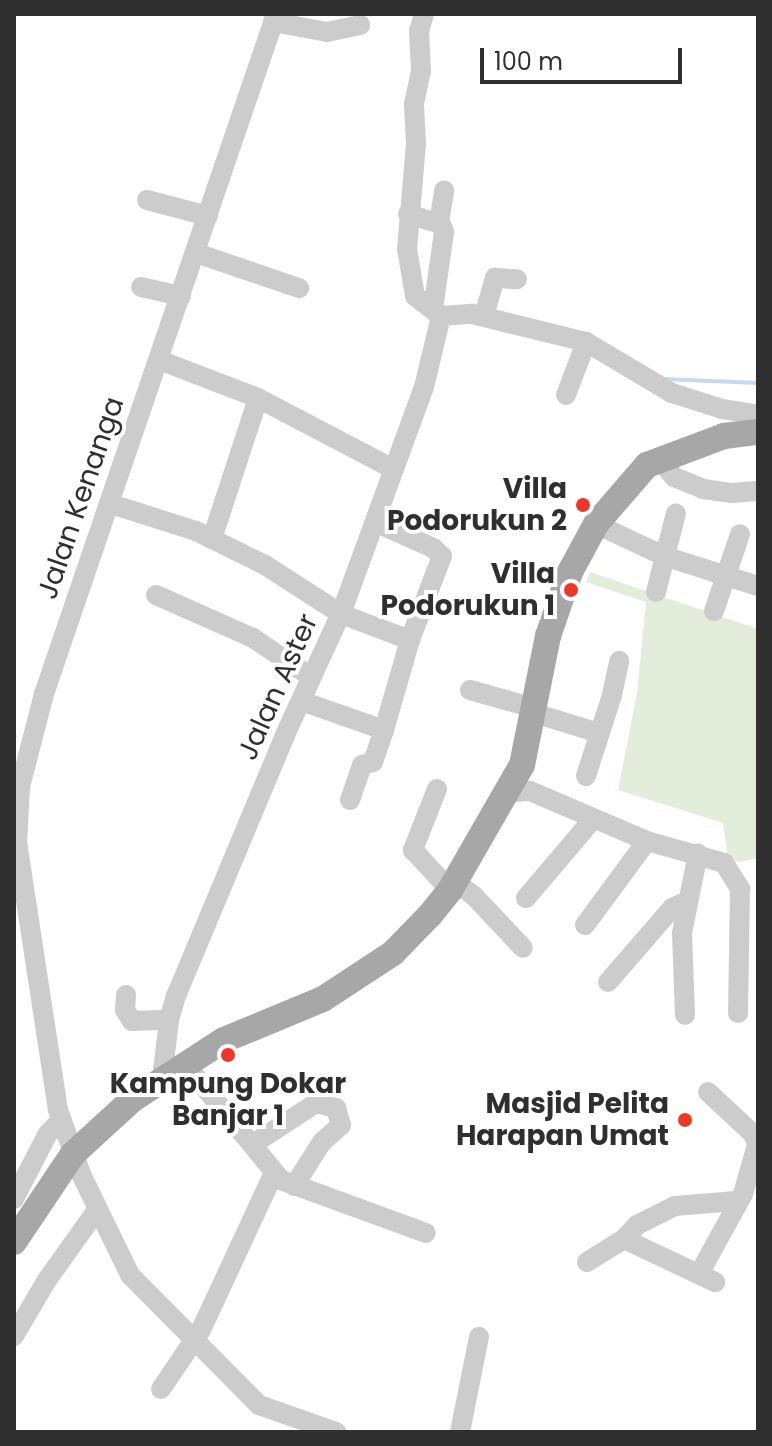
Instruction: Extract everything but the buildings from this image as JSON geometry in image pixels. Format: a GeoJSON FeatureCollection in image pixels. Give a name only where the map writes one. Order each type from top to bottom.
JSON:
{"type":"FeatureCollection","features":[{"type":"Feature","properties":{"kind":"main road"},"geometry":{"type":"LineString","coordinates":[[14,1242],[73,1154],[133,1099],[224,1040],[323,999],[393,953],[453,886],[518,792],[548,636],[562,592],[596,524],[635,476],[659,458],[724,436],[758,432]]}},
{"type":"Feature","properties":{"kind":"street"},"geometry":{"type":"LineString","coordinates":[[424,14],[419,31],[421,71],[414,104],[416,144],[407,249],[413,291],[424,306],[437,312],[484,316],[586,342],[672,393],[722,409],[758,415]]}},
{"type":"Feature","properties":{"kind":"street"},"geometry":{"type":"LineString","coordinates":[[275,18],[327,32],[360,25]]}},
{"type":"Feature","properties":{"kind":"street","name":"Jalan Kenanga"},"geometry":{"type":"LineString","coordinates":[[275,18],[44,694],[24,771],[17,815],[20,858],[60,1116],[97,1210],[130,1275],[259,1405],[336,1432]]}},
{"type":"Feature","properties":{"kind":"street","name":"Jalan Aster"},"geometry":{"type":"LineString","coordinates":[[162,1079],[169,1020],[311,677],[341,614],[424,387],[437,312],[444,241],[439,223],[444,190]]}},
{"type":"Feature","properties":{"kind":"street"},"geometry":{"type":"LineString","coordinates":[[147,200],[208,216]]}},
{"type":"Feature","properties":{"kind":"street"},"geometry":{"type":"LineString","coordinates":[[408,214],[439,223]]}},
{"type":"Feature","properties":{"kind":"street"},"geometry":{"type":"LineString","coordinates":[[196,253],[299,288]]}},
{"type":"Feature","properties":{"kind":"street"},"geometry":{"type":"LineString","coordinates":[[484,316],[495,278],[517,279]]}},
{"type":"Feature","properties":{"kind":"street"},"geometry":{"type":"LineString","coordinates":[[141,287],[181,296]]}},
{"type":"Feature","properties":{"kind":"street"},"geometry":{"type":"LineString","coordinates":[[566,395],[586,342]]}},
{"type":"Feature","properties":{"kind":"street"},"geometry":{"type":"LineString","coordinates":[[159,360],[258,398],[393,469]]}},
{"type":"Feature","properties":{"kind":"street"},"geometry":{"type":"LineString","coordinates":[[212,539],[258,398]]}},
{"type":"Feature","properties":{"kind":"street"},"geometry":{"type":"LineString","coordinates":[[659,458],[674,477],[703,489],[733,493],[758,491]]}},
{"type":"Feature","properties":{"kind":"street"},"geometry":{"type":"LineString","coordinates":[[111,504],[212,539],[265,565],[341,614],[410,640]]}},
{"type":"Feature","properties":{"kind":"street"},"geometry":{"type":"LineString","coordinates":[[656,592],[676,513]]}},
{"type":"Feature","properties":{"kind":"street"},"geometry":{"type":"LineString","coordinates":[[350,800],[362,765],[373,762],[410,640],[442,556],[433,548],[375,522]]}},
{"type":"Feature","properties":{"kind":"street"},"geometry":{"type":"LineString","coordinates":[[596,524],[664,556],[758,586]]}},
{"type":"Feature","properties":{"kind":"street"},"geometry":{"type":"LineString","coordinates":[[714,611],[740,534]]}},
{"type":"Feature","properties":{"kind":"street"},"geometry":{"type":"LineString","coordinates":[[156,595],[253,638],[311,677]]}},
{"type":"Feature","properties":{"kind":"street"},"geometry":{"type":"LineString","coordinates":[[586,776],[619,661]]}},
{"type":"Feature","properties":{"kind":"street"},"geometry":{"type":"LineString","coordinates":[[470,690],[599,733]]}},
{"type":"Feature","properties":{"kind":"street"},"geometry":{"type":"LineString","coordinates":[[301,701],[384,730]]}},
{"type":"Feature","properties":{"kind":"street"},"geometry":{"type":"LineString","coordinates":[[437,789],[413,850],[453,886],[474,896],[523,948]]}},
{"type":"Feature","properties":{"kind":"street"},"geometry":{"type":"LineString","coordinates":[[518,792],[647,841],[724,863],[740,889],[738,1013]]}},
{"type":"Feature","properties":{"kind":"street"},"geometry":{"type":"LineString","coordinates":[[526,898],[593,819]]}},
{"type":"Feature","properties":{"kind":"street"},"geometry":{"type":"LineString","coordinates":[[585,925],[647,841]]}},
{"type":"Feature","properties":{"kind":"street"},"geometry":{"type":"LineString","coordinates":[[685,1015],[681,955],[687,901],[698,854]]}},
{"type":"Feature","properties":{"kind":"street"},"geometry":{"type":"LineString","coordinates":[[608,982],[672,908],[687,901]]}},
{"type":"Feature","properties":{"kind":"street"},"geometry":{"type":"LineString","coordinates":[[126,995],[125,1010],[132,1021],[169,1020]]}},
{"type":"Feature","properties":{"kind":"street"},"geometry":{"type":"LineString","coordinates":[[186,1065],[274,1173],[294,1186],[426,1233]]}},
{"type":"Feature","properties":{"kind":"street"},"geometry":{"type":"LineString","coordinates":[[624,1239],[707,1278],[736,1201],[746,1186],[758,1145],[753,1134],[708,1092]]}},
{"type":"Feature","properties":{"kind":"street"},"geometry":{"type":"LineString","coordinates":[[253,1144],[316,1103],[336,1108],[341,1125],[322,1142],[294,1186]]}},
{"type":"Feature","properties":{"kind":"street"},"geometry":{"type":"LineString","coordinates":[[14,1199],[60,1116]]}},
{"type":"Feature","properties":{"kind":"street"},"geometry":{"type":"LineString","coordinates":[[161,1389],[193,1341],[274,1173]]}},
{"type":"Feature","properties":{"kind":"street"},"geometry":{"type":"LineString","coordinates":[[587,1262],[624,1239],[637,1225],[675,1206],[736,1201]]}},
{"type":"Feature","properties":{"kind":"street"},"geometry":{"type":"LineString","coordinates":[[14,1336],[47,1280],[97,1210]]}},
{"type":"Feature","properties":{"kind":"street"},"geometry":{"type":"LineString","coordinates":[[460,1432],[479,1337]]}},
{"type":"Feature","properties":{"kind":"green space"},"geometry":{"type":"Polygon","coordinates":[[[590,572],[758,629],[758,858],[740,862],[728,860],[723,823],[618,790],[637,693],[646,602],[586,582],[590,572]]]}},
{"type":"Feature","properties":{"kind":"waterway"},"geometry":{"type":"LineString","coordinates":[[663,379],[758,383]]}},
{"type":"Feature","properties":{"kind":"place","name":"Villa Podorukun 2"},"geometry":{"type":"Point","coordinates":[583,505]}},
{"type":"Feature","properties":{"kind":"place","name":"Villa Podorukun 1"},"geometry":{"type":"Point","coordinates":[571,590]}},
{"type":"Feature","properties":{"kind":"place","name":"Kampung Dokar Banjar 1"},"geometry":{"type":"Point","coordinates":[228,1055]}},
{"type":"Feature","properties":{"kind":"place","name":"Masjid Pelita Harapan Umat"},"geometry":{"type":"Point","coordinates":[685,1120]}}]}
